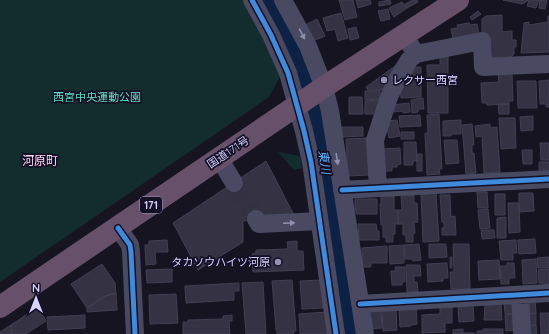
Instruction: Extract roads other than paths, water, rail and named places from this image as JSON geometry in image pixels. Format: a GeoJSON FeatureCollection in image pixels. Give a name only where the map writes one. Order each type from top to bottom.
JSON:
{"type":"FeatureCollection","features":[{"type":"Feature","properties":{"kind":"highway","name":"国道171号"},"geometry":{"type":"LineString","coordinates":[[0,307],[299,104],[458,0]]}},
{"type":"Feature","properties":{"kind":"street"},"geometry":{"type":"LineString","coordinates":[[252,0],[271,35],[288,73],[299,104],[311,162],[336,334]]}},
{"type":"Feature","properties":{"kind":"street"},"geometry":{"type":"LineString","coordinates":[[283,0],[308,46],[330,111],[365,334]]}},
{"type":"Feature","properties":{"kind":"street"},"geometry":{"type":"LineString","coordinates":[[404,36],[416,54]]}},
{"type":"Feature","properties":{"kind":"street"},"geometry":{"type":"LineString","coordinates":[[378,188],[375,140],[389,97],[397,80],[409,60],[416,54],[482,41],[483,67],[549,64]]}},
{"type":"Feature","properties":{"kind":"street"},"geometry":{"type":"LineString","coordinates":[[219,158],[234,183]]}},
{"type":"Feature","properties":{"kind":"street"},"geometry":{"type":"LineString","coordinates":[[342,190],[549,179]]}},
{"type":"Feature","properties":{"kind":"street"},"geometry":{"type":"LineString","coordinates":[[258,222],[319,221]]}},
{"type":"Feature","properties":{"kind":"street"},"geometry":{"type":"LineString","coordinates":[[118,228],[130,245],[135,334]]}},
{"type":"Feature","properties":{"kind":"street"},"geometry":{"type":"LineString","coordinates":[[360,304],[549,293]]}},
{"type":"Feature","properties":{"kind":"street"},"geometry":{"type":"LineString","coordinates":[[520,295],[522,334]]}},
{"type":"Feature","properties":{"kind":"waterway","name":"東川"},"geometry":{"type":"LineString","coordinates":[[267,0],[295,52],[318,119],[350,334]]}},
{"type":"Feature","properties":{"kind":"tunnel"},"geometry":{"type":"LineString","coordinates":[[234,183],[256,219]]}},
{"type":"Feature","properties":{"kind":"place","name":"レクサー西宮"},"geometry":{"type":"Point","coordinates":[384,80]}},
{"type":"Feature","properties":{"kind":"place","name":"タカソウハイツ河原"},"geometry":{"type":"Point","coordinates":[278,262]}},
{"type":"Feature","properties":{"kind":"district","name":"河原町"},"geometry":{"type":"Point","coordinates":[40,160]}},
{"type":"Feature","properties":{"kind":"park label","name":"西宮中央運動公園"},"geometry":{"type":"Point","coordinates":[97,97]}}]}
